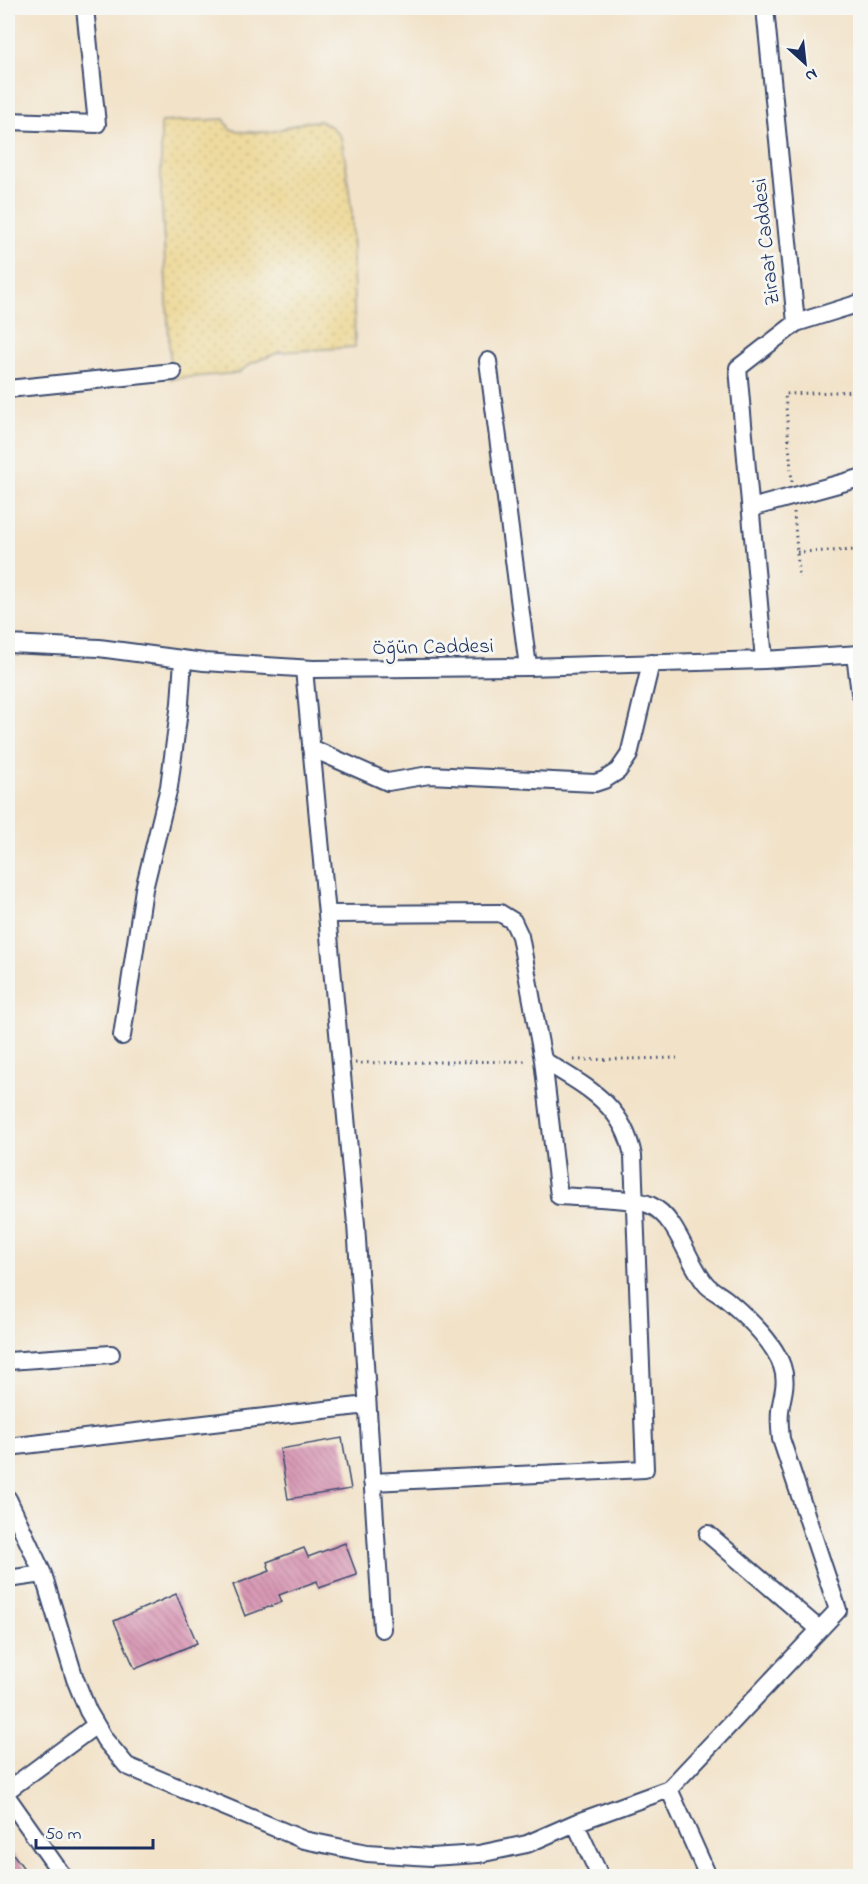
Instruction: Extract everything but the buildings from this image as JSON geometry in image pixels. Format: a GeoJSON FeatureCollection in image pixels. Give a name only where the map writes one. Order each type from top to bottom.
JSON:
{"type":"FeatureCollection","features":[{"type":"Feature","properties":{"kind":"street"},"geometry":{"type":"LineString","coordinates":[[8,122],[97,124],[85,8]]}},
{"type":"Feature","properties":{"kind":"street","name":"Ziraat Caddesi"},"geometry":{"type":"LineString","coordinates":[[764,660],[738,368],[796,323],[765,8]]}},
{"type":"Feature","properties":{"kind":"street"},"geometry":{"type":"LineString","coordinates":[[796,323],[861,303]]}},
{"type":"Feature","properties":{"kind":"street"},"geometry":{"type":"LineString","coordinates":[[488,361],[528,667]]}},
{"type":"Feature","properties":{"kind":"street"},"geometry":{"type":"LineString","coordinates":[[8,389],[173,372]]}},
{"type":"Feature","properties":{"kind":"street"},"geometry":{"type":"LineString","coordinates":[[751,508],[861,478]]}},
{"type":"Feature","properties":{"kind":"street","name":"Öğün Caddesi"},"geometry":{"type":"LineString","coordinates":[[8,644],[99,648],[183,660],[304,669],[370,670],[764,660],[858,654]]}},
{"type":"Feature","properties":{"kind":"street"},"geometry":{"type":"LineString","coordinates":[[858,654],[861,693]]}},
{"type":"Feature","properties":{"kind":"street"},"geometry":{"type":"LineString","coordinates":[[122,1036],[144,889],[169,787],[178,724],[183,660]]}},
{"type":"Feature","properties":{"kind":"street"},"geometry":{"type":"LineString","coordinates":[[311,748],[388,782],[429,775],[595,783],[611,777],[629,755],[651,663]]}},
{"type":"Feature","properties":{"kind":"street"},"geometry":{"type":"LineString","coordinates":[[304,669],[356,1224],[382,1629]]}},
{"type":"Feature","properties":{"kind":"street"},"geometry":{"type":"LineString","coordinates":[[8,1499],[43,1574],[46,1590],[64,1638],[81,1695],[96,1725],[127,1766],[282,1832],[337,1848],[367,1853],[431,1857],[478,1854],[527,1844],[575,1823],[669,1789],[838,1610],[781,1439],[780,1413],[786,1388],[782,1365],[749,1320],[729,1301],[705,1285],[664,1214],[651,1205],[635,1202],[559,1196],[543,1060],[520,936],[516,926],[507,916],[500,913],[327,914]]}},
{"type":"Feature","properties":{"kind":"street"},"geometry":{"type":"LineString","coordinates":[[372,1482],[645,1469],[631,1143],[619,1119],[608,1104],[588,1087],[543,1060]]}},
{"type":"Feature","properties":{"kind":"street"},"geometry":{"type":"LineString","coordinates":[[8,1361],[111,1354]]}},
{"type":"Feature","properties":{"kind":"street"},"geometry":{"type":"LineString","coordinates":[[8,1447],[367,1405]]}},
{"type":"Feature","properties":{"kind":"street"},"geometry":{"type":"LineString","coordinates":[[708,1534],[819,1629]]}},
{"type":"Feature","properties":{"kind":"street"},"geometry":{"type":"LineString","coordinates":[[8,1579],[43,1574]]}},
{"type":"Feature","properties":{"kind":"street"},"geometry":{"type":"LineString","coordinates":[[8,1790],[96,1725]]}},
{"type":"Feature","properties":{"kind":"street"},"geometry":{"type":"LineString","coordinates":[[669,1789],[708,1876]]}},
{"type":"Feature","properties":{"kind":"street"},"geometry":{"type":"LineString","coordinates":[[8,1798],[63,1876]]}},
{"type":"Feature","properties":{"kind":"street"},"geometry":{"type":"LineString","coordinates":[[575,1823],[600,1876]]}},
{"type":"Feature","properties":{"kind":"path"},"geometry":{"type":"LineString","coordinates":[[765,8],[831,8]]}},
{"type":"Feature","properties":{"kind":"path"},"geometry":{"type":"LineString","coordinates":[[799,578],[785,394],[861,391]]}},
{"type":"Feature","properties":{"kind":"path"},"geometry":{"type":"LineString","coordinates":[[797,552],[861,550]]}},
{"type":"Feature","properties":{"kind":"path"},"geometry":{"type":"LineString","coordinates":[[341,1064],[677,1058]]}},
{"type":"Feature","properties":{"kind":"sand"},"geometry":{"type":"Polygon","coordinates":[[[224,119],[230,129],[244,132],[271,132],[305,122],[319,121],[332,127],[341,137],[352,215],[355,347],[280,352],[252,363],[238,373],[171,379],[161,189],[161,122],[224,119]]]}}]}
